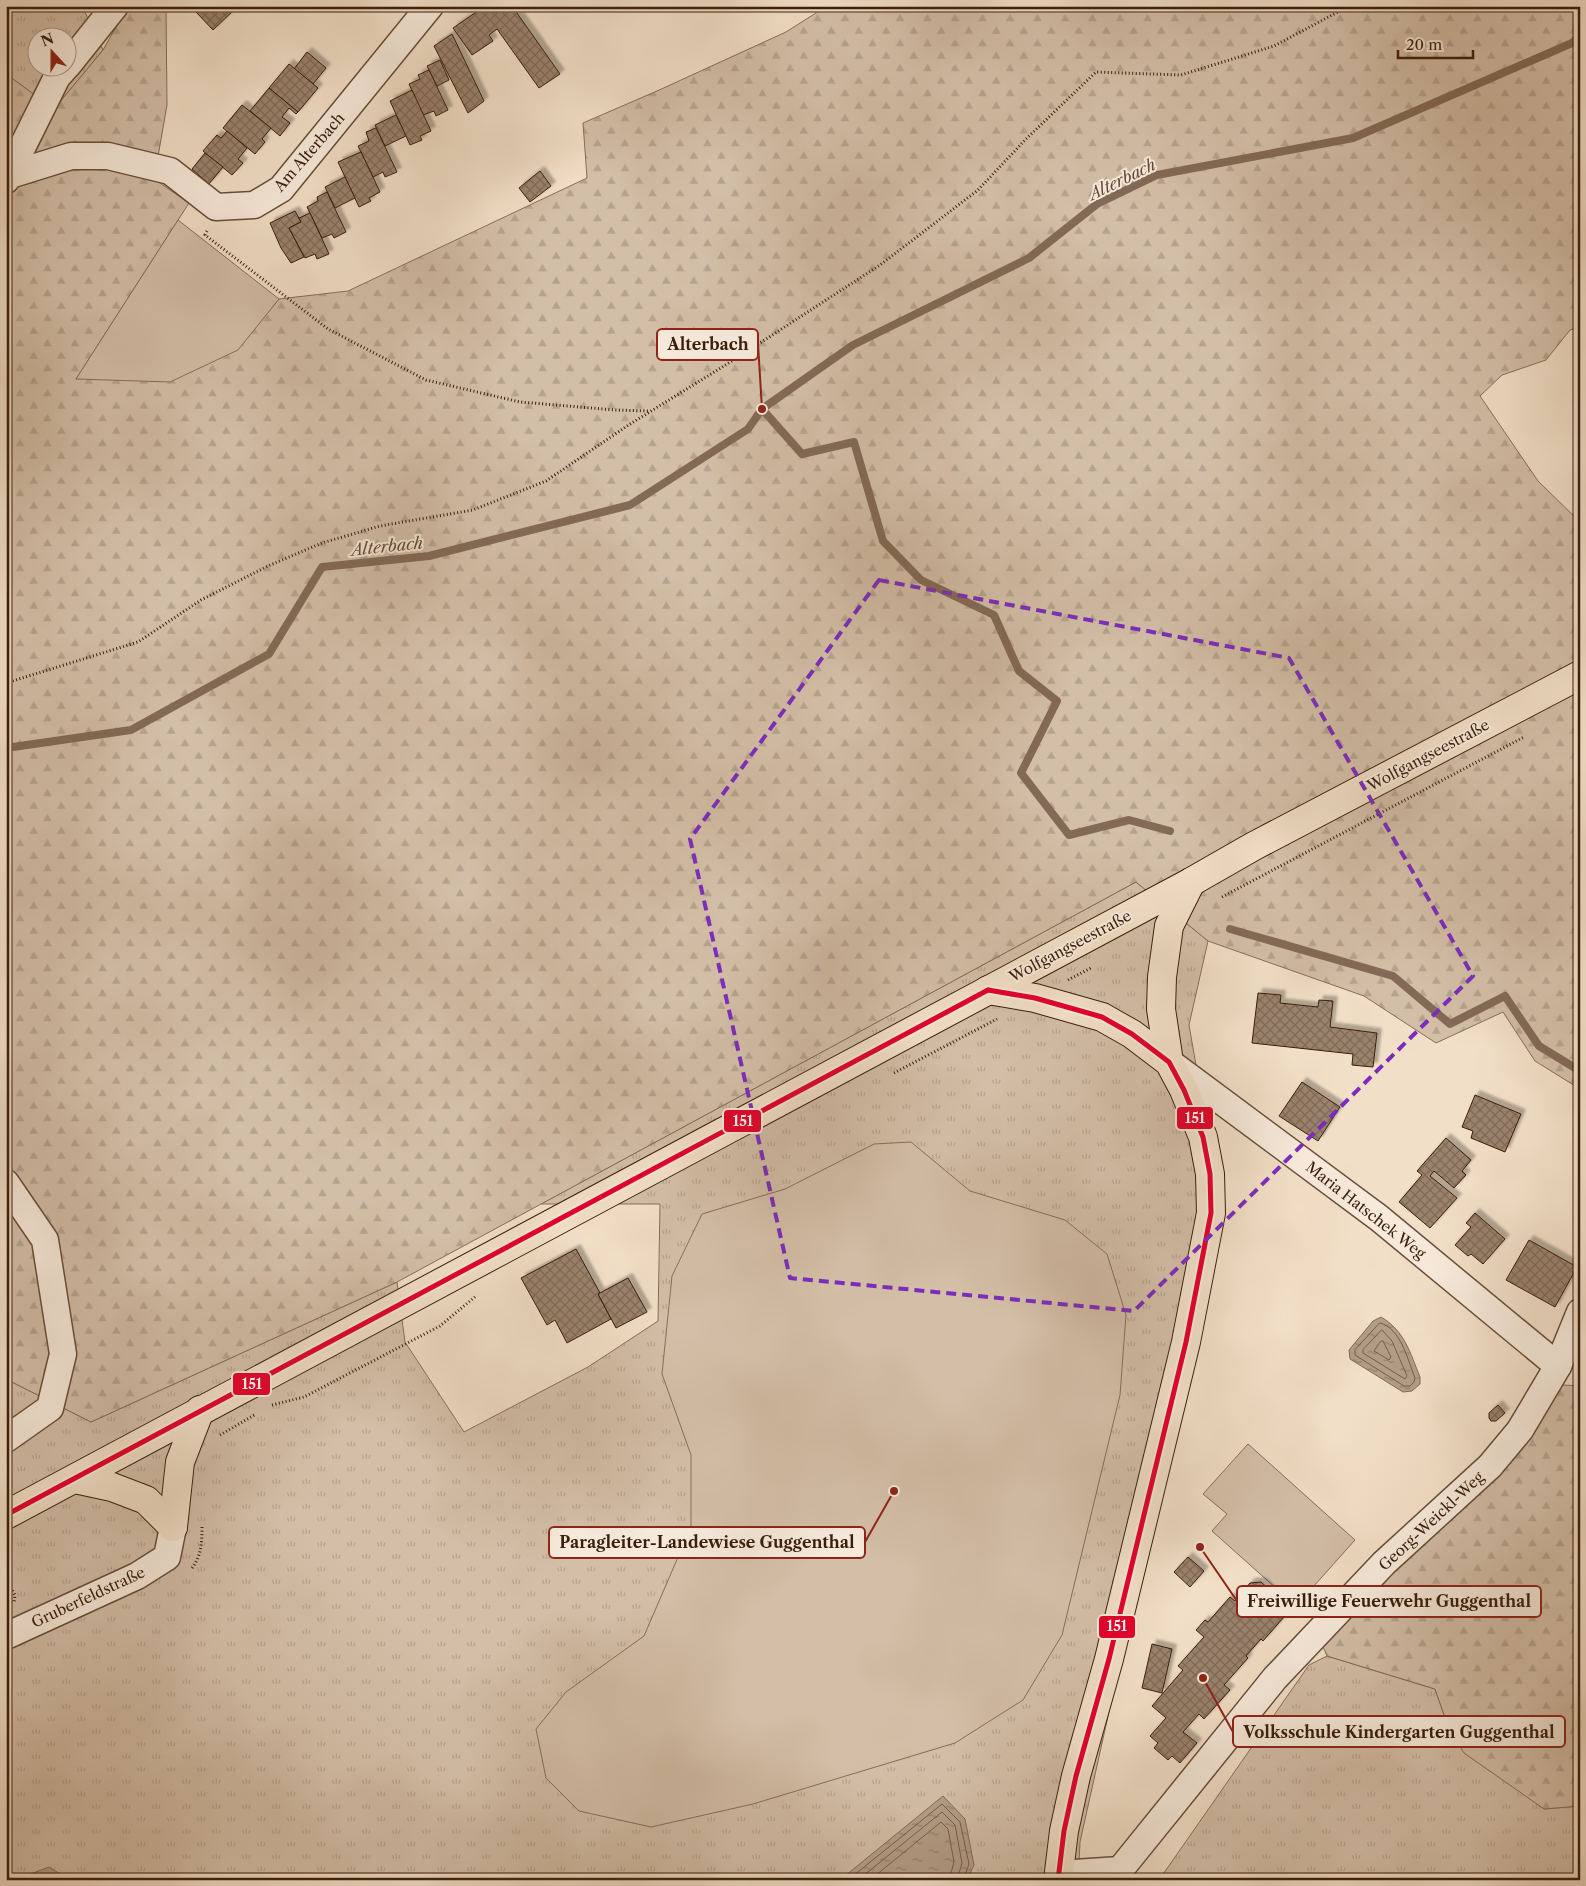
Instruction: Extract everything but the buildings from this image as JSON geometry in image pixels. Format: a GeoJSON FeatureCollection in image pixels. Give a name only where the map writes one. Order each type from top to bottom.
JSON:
{"type":"FeatureCollection","features":[{"type":"Feature","properties":{"kind":"main road","name":"Wolfgangseestraße"},"geometry":{"type":"LineString","coordinates":[[6,1515],[1191,882],[1254,846],[1580,675]]}},
{"type":"Feature","properties":{"kind":"main road"},"geometry":{"type":"LineString","coordinates":[[1058,1877],[1064,1831],[1076,1776],[1109,1659],[1186,1342],[1210,1214],[1210,1174],[1203,1137],[1184,1090],[1169,1062],[1161,1009],[1162,977],[1169,926],[1191,882]]}},
{"type":"Feature","properties":{"kind":"main road"},"geometry":{"type":"LineString","coordinates":[[988,990],[1036,998],[1102,1017],[1132,1034],[1169,1062]]}},
{"type":"Feature","properties":{"kind":"main road"},"geometry":{"type":"LineString","coordinates":[[173,1527],[180,1462],[200,1410]]}},
{"type":"Feature","properties":{"kind":"main road"},"geometry":{"type":"LineString","coordinates":[[75,1479],[112,1487],[146,1500],[173,1527]]}},
{"type":"Feature","properties":{"kind":"street"},"geometry":{"type":"LineString","coordinates":[[78,51],[115,6]]}},
{"type":"Feature","properties":{"kind":"street","name":"Am Alterbach"},"geometry":{"type":"LineString","coordinates":[[216,207],[254,205],[281,189],[430,6]]}},
{"type":"Feature","properties":{"kind":"street"},"geometry":{"type":"LineString","coordinates":[[8,178],[58,78]]}},
{"type":"Feature","properties":{"kind":"street"},"geometry":{"type":"LineString","coordinates":[[8,178],[71,156],[108,156],[170,171],[216,207]]}},
{"type":"Feature","properties":{"kind":"street","name":"Maria Hatschek Weg"},"geometry":{"type":"LineString","coordinates":[[1169,1062],[1379,1218],[1558,1366]]}},
{"type":"Feature","properties":{"kind":"street"},"geometry":{"type":"LineString","coordinates":[[6,1183],[45,1240],[63,1354],[50,1408],[6,1440]]}},
{"type":"Feature","properties":{"kind":"street","name":"Georg-Weickl-Weg"},"geometry":{"type":"LineString","coordinates":[[1058,1877],[1120,1870],[1275,1678],[1384,1563],[1490,1466],[1520,1430],[1558,1366],[1580,1312]]}},
{"type":"Feature","properties":{"kind":"street","name":"Gruberfeldstraße"},"geometry":{"type":"LineString","coordinates":[[6,1636],[137,1576],[167,1557],[173,1527]]}},
{"type":"Feature","properties":{"kind":"path"},"geometry":{"type":"LineString","coordinates":[[6,683],[138,642],[201,600],[268,566],[322,543],[380,526],[473,510],[546,481],[649,411],[740,356],[880,265],[978,190],[1026,139],[1096,72],[1181,75],[1274,46],[1349,6]]}},
{"type":"Feature","properties":{"kind":"path"},"geometry":{"type":"LineString","coordinates":[[216,207],[205,235],[328,329],[426,380],[520,402],[649,411]]}},
{"type":"Feature","properties":{"kind":"path"},"geometry":{"type":"LineString","coordinates":[[1221,898],[1527,735]]}},
{"type":"Feature","properties":{"kind":"path"},"geometry":{"type":"LineString","coordinates":[[885,1078],[1094,966]]}},
{"type":"Feature","properties":{"kind":"path"},"geometry":{"type":"LineString","coordinates":[[997,1019],[1007,1020]]}},
{"type":"Feature","properties":{"kind":"path"},"geometry":{"type":"LineString","coordinates":[[216,1437],[272,1405],[304,1397],[440,1326],[479,1293]]}},
{"type":"Feature","properties":{"kind":"path"},"geometry":{"type":"LineString","coordinates":[[189,1572],[198,1561],[202,1541],[202,1522]]}},
{"type":"Feature","properties":{"kind":"path"},"geometry":{"type":"LineString","coordinates":[[6,1588],[12,1590],[15,1595],[14,1603],[6,1607]]}},
{"type":"Feature","properties":{"kind":"highlighted area"},"geometry":{"type":"Polygon","coordinates":[[[879,580],[1289,658],[1473,976],[1134,1311],[790,1278],[690,839],[879,580]]]}},
{"type":"Feature","properties":{"kind":"green space"},"geometry":{"type":"Polygon","coordinates":[[[6,6],[82,6],[103,50],[54,109],[6,74],[6,6]]]}},
{"type":"Feature","properties":{"kind":"green space"},"geometry":{"type":"Polygon","coordinates":[[[128,6],[166,6],[167,105],[154,179],[189,203],[76,379],[237,350],[279,299],[348,291],[587,178],[583,123],[786,32],[827,6],[1580,6],[1580,327],[1570,330],[1546,360],[1502,375],[1480,396],[1538,481],[1580,522],[1580,1089],[1535,1061],[1503,1012],[1436,1043],[1364,996],[1208,941],[1136,882],[397,1282],[91,1422],[6,1379],[6,74],[54,109],[103,50],[128,6]]]}},
{"type":"Feature","properties":{"kind":"green space"},"geometry":{"type":"Polygon","coordinates":[[[178,220],[279,299],[238,350],[170,382],[76,379],[178,220]]]}},
{"type":"Feature","properties":{"kind":"green space"},"geometry":{"type":"Polygon","coordinates":[[[1136,882],[1208,941],[1189,1025],[1221,1209],[1080,1842],[1078,1880],[6,1880],[6,1379],[91,1422],[397,1282],[405,1342],[464,1432],[588,1367],[658,1321],[660,1204],[541,1204],[1136,882]]]}},
{"type":"Feature","properties":{"kind":"green space"},"geometry":{"type":"Polygon","coordinates":[[[911,1142],[970,1191],[1065,1220],[1107,1254],[1126,1315],[1120,1395],[1062,1635],[1023,1700],[955,1743],[753,1804],[651,1827],[579,1811],[546,1778],[536,1729],[566,1692],[644,1636],[691,1527],[691,1455],[662,1374],[672,1276],[702,1214],[785,1189],[874,1144],[911,1142]]]}},
{"type":"Feature","properties":{"kind":"green space"},"geometry":{"type":"Polygon","coordinates":[[[1563,1385],[1580,1386],[1580,1806],[1544,1809],[1464,1753],[1449,1729],[1435,1689],[1327,1656],[1316,1630],[1563,1385]]]}},
{"type":"Feature","properties":{"kind":"green space"},"geometry":{"type":"Polygon","coordinates":[[[1248,1444],[1355,1540],[1296,1606],[1212,1531],[1227,1514],[1203,1494],[1248,1444]]]}},
{"type":"Feature","properties":{"kind":"green space"},"geometry":{"type":"Polygon","coordinates":[[[1327,1656],[1435,1689],[1449,1729],[1544,1809],[1580,1806],[1580,1880],[1159,1880],[1309,1665],[1327,1656]]]}},
{"type":"Feature","properties":{"kind":"water"},"geometry":{"type":"Polygon","coordinates":[[[1381,1317],[1396,1329],[1410,1351],[1420,1377],[1420,1384],[1412,1391],[1403,1392],[1350,1359],[1349,1350],[1373,1321],[1381,1317]]]}},
{"type":"Feature","properties":{"kind":"water"},"geometry":{"type":"Polygon","coordinates":[[[943,1796],[965,1819],[974,1865],[967,1880],[840,1880],[943,1796]]]}},
{"type":"Feature","properties":{"kind":"water"},"geometry":{"type":"Polygon","coordinates":[[[49,1867],[70,1880],[19,1880],[20,1878],[49,1867]]]}},
{"type":"Feature","properties":{"kind":"waterway","name":"Alterbach"},"geometry":{"type":"LineString","coordinates":[[6,748],[131,730],[269,654],[322,567],[429,556],[630,505],[748,429],[762,409],[853,345],[1029,258],[1097,204],[1157,175],[1353,138],[1572,43],[1580,36]]}},
{"type":"Feature","properties":{"kind":"waterway"},"geometry":{"type":"LineString","coordinates":[[762,409],[802,454],[854,442],[883,541],[921,580],[994,615],[1019,671],[1057,701],[1021,773],[1069,835],[1129,820],[1170,831]]}},
{"type":"Feature","properties":{"kind":"waterway"},"geometry":{"type":"LineString","coordinates":[[1230,929],[1393,976],[1450,1024],[1505,996],[1539,1046],[1580,1071]]}},
{"type":"Feature","properties":{"kind":"transit line","name":"151"},"geometry":{"type":"LineString","coordinates":[[988,990],[1035,998],[1102,1017],[1132,1034],[1169,1062],[1184,1090],[1203,1137],[1210,1174],[1211,1213],[1186,1342],[1109,1659],[1076,1776],[1064,1831],[1058,1880]]}},
{"type":"Feature","properties":{"kind":"transit line","name":"151"},"geometry":{"type":"LineString","coordinates":[[6,1515],[988,990]]}},
{"type":"Feature","properties":{"kind":"place","name":"Alterbach"},"geometry":{"type":"Point","coordinates":[762,409]}},
{"type":"Feature","properties":{"kind":"place","name":"Paragleiter-Landewiese Guggenthal"},"geometry":{"type":"Point","coordinates":[894,1491]}},
{"type":"Feature","properties":{"kind":"place","name":"Freiwillige Feuerwehr Guggenthal"},"geometry":{"type":"Point","coordinates":[1200,1547]}},
{"type":"Feature","properties":{"kind":"place","name":"Volksschule Kindergarten Guggenthal"},"geometry":{"type":"Point","coordinates":[1203,1678]}}]}
